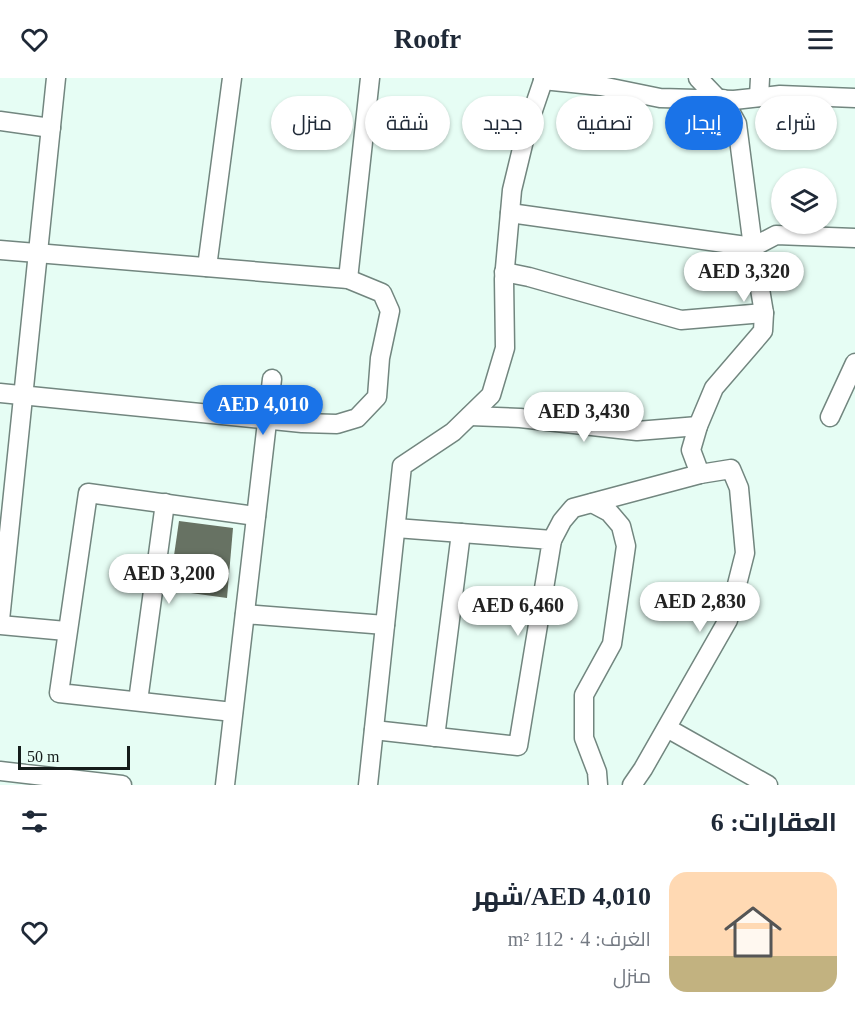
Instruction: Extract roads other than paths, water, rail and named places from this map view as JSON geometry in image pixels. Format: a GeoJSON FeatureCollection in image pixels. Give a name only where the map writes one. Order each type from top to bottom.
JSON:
{"type":"FeatureCollection","features":[{"type":"Feature","properties":{"kind":"street"},"geometry":{"type":"LineString","coordinates":[[56,78],[24,395],[2,581],[0,622],[66,631]]}},
{"type":"Feature","properties":{"kind":"street"},"geometry":{"type":"LineString","coordinates":[[207,267],[232,78]]}},
{"type":"Feature","properties":{"kind":"street"},"geometry":{"type":"LineString","coordinates":[[348,279],[370,78]]}},
{"type":"Feature","properties":{"kind":"street"},"geometry":{"type":"LineString","coordinates":[[698,78],[718,96]]}},
{"type":"Feature","properties":{"kind":"street"},"geometry":{"type":"LineString","coordinates":[[759,96],[760,78]]}},
{"type":"Feature","properties":{"kind":"street"},"geometry":{"type":"LineString","coordinates":[[368,785],[402,466],[453,432],[491,395],[505,348],[504,272],[512,190],[527,128],[544,79],[665,98]]}},
{"type":"Feature","properties":{"kind":"street"},"geometry":{"type":"LineString","coordinates":[[770,96],[805,96]]}},
{"type":"Feature","properties":{"kind":"street"},"geometry":{"type":"LineString","coordinates":[[837,97],[855,98]]}},
{"type":"Feature","properties":{"kind":"street"},"geometry":{"type":"LineString","coordinates":[[0,122],[51,128]]}},
{"type":"Feature","properties":{"kind":"street"},"geometry":{"type":"LineString","coordinates":[[700,474],[691,450],[714,388],[763,331],[764,313],[740,150]]}},
{"type":"Feature","properties":{"kind":"street"},"geometry":{"type":"LineString","coordinates":[[510,213],[753,247],[776,235],[855,238]]}},
{"type":"Feature","properties":{"kind":"street"},"geometry":{"type":"LineString","coordinates":[[0,250],[348,279],[382,293],[390,312],[380,358],[377,397],[357,418],[336,424],[302,423],[0,393]]}},
{"type":"Feature","properties":{"kind":"street"},"geometry":{"type":"LineString","coordinates":[[504,272],[681,320],[764,313]]}},
{"type":"Feature","properties":{"kind":"street"},"geometry":{"type":"LineString","coordinates":[[830,417],[855,363]]}},
{"type":"Feature","properties":{"kind":"street"},"geometry":{"type":"LineString","coordinates":[[225,785],[272,379]]}},
{"type":"Feature","properties":{"kind":"street"},"geometry":{"type":"LineString","coordinates":[[470,416],[520,418],[637,431],[698,426]]}},
{"type":"Feature","properties":{"kind":"street"},"geometry":{"type":"LineString","coordinates":[[374,730],[518,746],[552,540],[562,521],[573,508],[592,502],[700,474],[731,469],[739,488],[745,553],[728,620],[632,785]]}},
{"type":"Feature","properties":{"kind":"street"},"geometry":{"type":"LineString","coordinates":[[233,711],[59,693],[66,631],[88,493],[256,516]]}},
{"type":"Feature","properties":{"kind":"street"},"geometry":{"type":"LineString","coordinates":[[592,502],[609,512],[621,526],[626,546],[612,644],[584,695],[584,738],[597,772],[598,785]]}},
{"type":"Feature","properties":{"kind":"street"},"geometry":{"type":"LineString","coordinates":[[138,701],[165,503]]}},
{"type":"Feature","properties":{"kind":"street"},"geometry":{"type":"LineString","coordinates":[[396,528],[552,540]]}},
{"type":"Feature","properties":{"kind":"street"},"geometry":{"type":"LineString","coordinates":[[435,737],[461,533]]}},
{"type":"Feature","properties":{"kind":"street"},"geometry":{"type":"LineString","coordinates":[[245,614],[385,625]]}},
{"type":"Feature","properties":{"kind":"street"},"geometry":{"type":"LineString","coordinates":[[667,728],[768,785]]}},
{"type":"Feature","properties":{"kind":"street"},"geometry":{"type":"LineString","coordinates":[[0,771],[122,785]]}}]}
